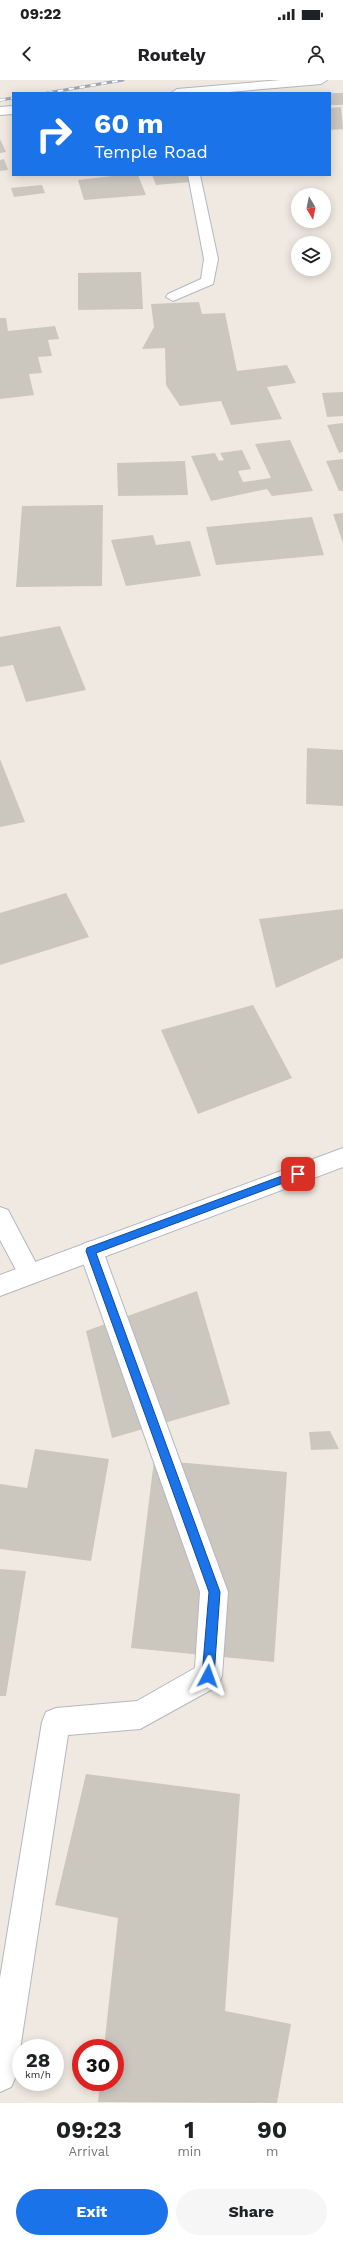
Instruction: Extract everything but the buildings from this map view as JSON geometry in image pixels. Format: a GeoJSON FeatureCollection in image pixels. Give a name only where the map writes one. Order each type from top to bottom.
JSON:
{"type":"FeatureCollection","features":[{"type":"Feature","properties":{"kind":"street"},"geometry":{"type":"LineString","coordinates":[[188,92],[321,80]]}},
{"type":"Feature","properties":{"kind":"street"},"geometry":{"type":"LineString","coordinates":[[0,111],[12,110]]}},
{"type":"Feature","properties":{"kind":"street"},"geometry":{"type":"LineString","coordinates":[[173,297],[208,281],[211,259],[194,176]]}},
{"type":"Feature","properties":{"kind":"street"},"geometry":{"type":"LineString","coordinates":[[0,1286],[343,1157]]}},
{"type":"Feature","properties":{"kind":"street"},"geometry":{"type":"LineString","coordinates":[[0,1217],[30,1274]]}},
{"type":"Feature","properties":{"kind":"street"},"geometry":{"type":"LineString","coordinates":[[0,2076],[56,1722],[140,1715],[208,1676],[214,1592],[91,1251]]}},
{"type":"Feature","properties":{"kind":"railway"},"geometry":{"type":"LineString","coordinates":[[53,92],[123,80]]}},
{"type":"Feature","properties":{"kind":"railway"},"geometry":{"type":"LineString","coordinates":[[0,100],[12,98]]}},
{"type":"Feature","properties":{"kind":"route"},"geometry":{"type":"LineString","coordinates":[[208,1676],[214,1592],[91,1251],[298,1174]]}}]}
